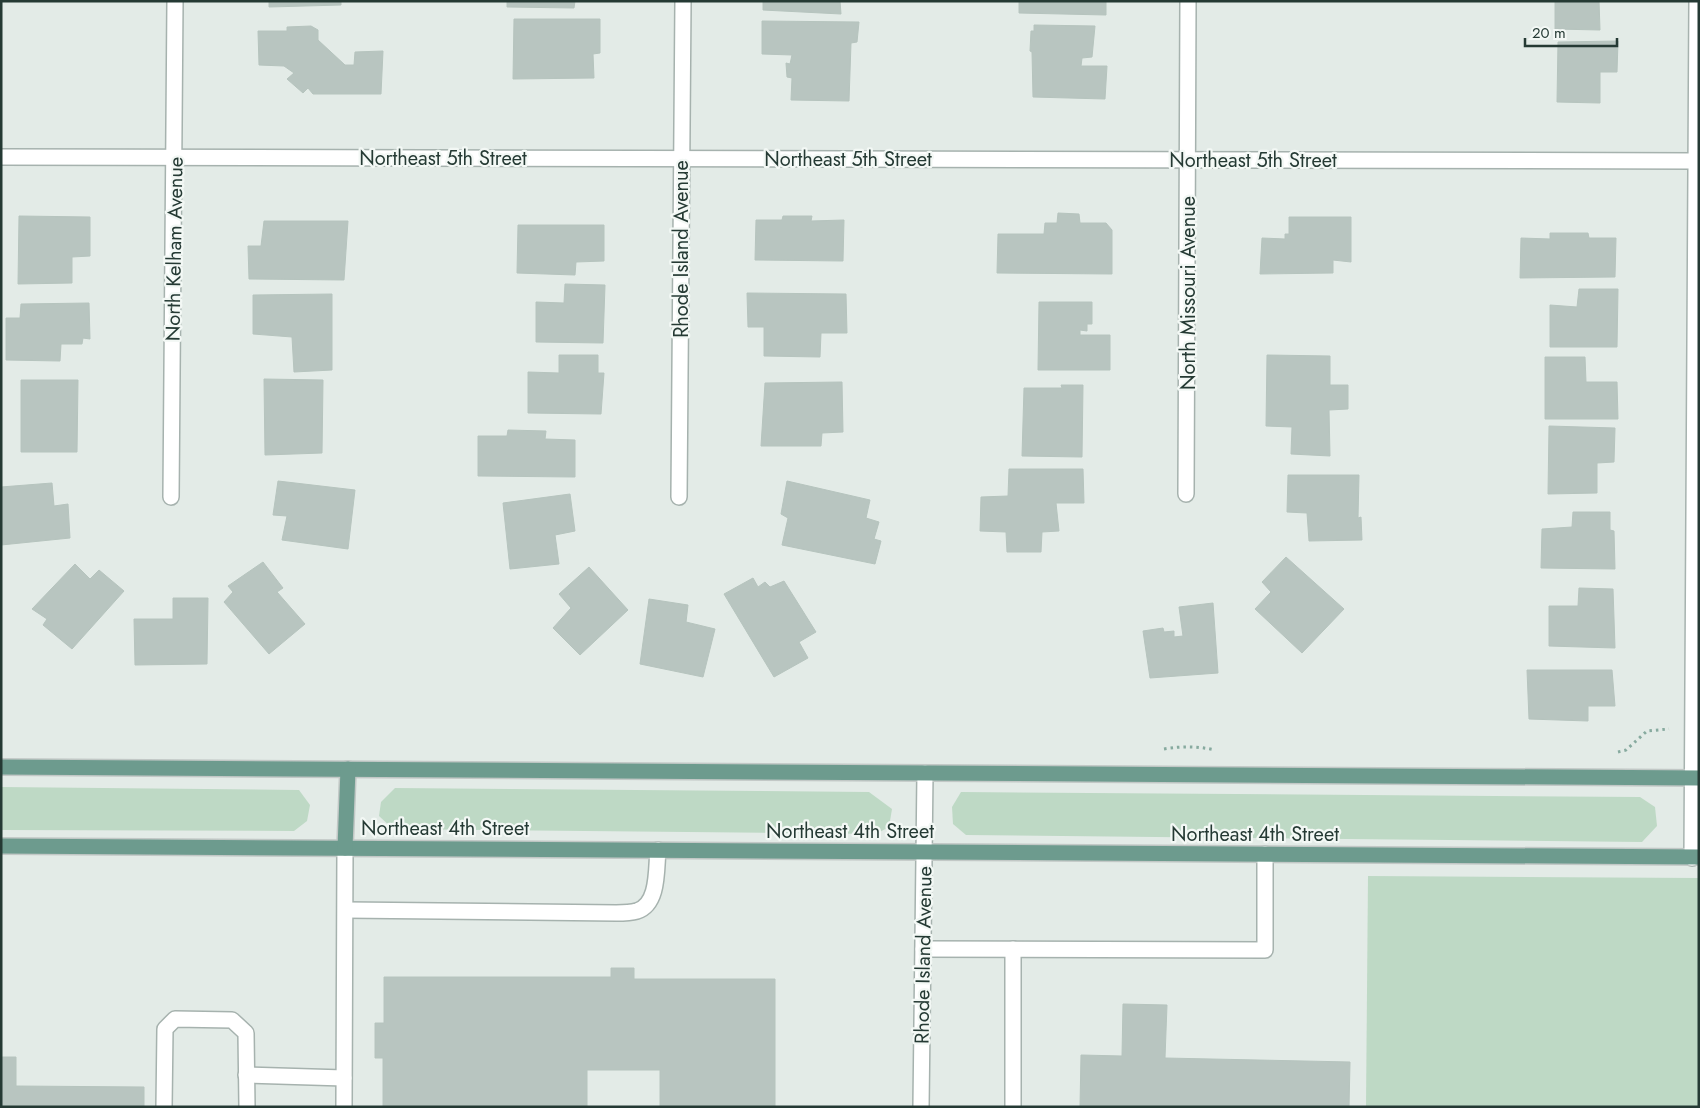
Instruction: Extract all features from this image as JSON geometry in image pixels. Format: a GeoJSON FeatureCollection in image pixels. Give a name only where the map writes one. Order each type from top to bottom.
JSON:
{"type":"FeatureCollection","features":[{"type":"Feature","properties":{"kind":"main road"},"geometry":{"type":"LineString","coordinates":[[1,767],[1695,778]]}},
{"type":"Feature","properties":{"kind":"main road"},"geometry":{"type":"LineString","coordinates":[[345,848],[348,769]]}},
{"type":"Feature","properties":{"kind":"main road","name":"Northeast 4th Street"},"geometry":{"type":"LineString","coordinates":[[1,846],[924,851],[1695,858]]}},
{"type":"Feature","properties":{"kind":"street","name":"North Kelham Avenue"},"geometry":{"type":"LineString","coordinates":[[171,497],[175,1]]}},
{"type":"Feature","properties":{"kind":"street","name":"Rhode Island Avenue"},"geometry":{"type":"LineString","coordinates":[[679,497],[683,1]]}},
{"type":"Feature","properties":{"kind":"street","name":"North Missouri Avenue"},"geometry":{"type":"LineString","coordinates":[[1186,494],[1188,1]]}},
{"type":"Feature","properties":{"kind":"street"},"geometry":{"type":"LineString","coordinates":[[1695,858],[1695,161],[1697,1]]}},
{"type":"Feature","properties":{"kind":"street","name":"Northeast 5th Street"},"geometry":{"type":"LineString","coordinates":[[1,157],[1695,161]]}},
{"type":"Feature","properties":{"kind":"street","name":"Rhode Island Avenue"},"geometry":{"type":"LineString","coordinates":[[921,1107],[925,772]]}},
{"type":"Feature","properties":{"kind":"street"},"geometry":{"type":"LineString","coordinates":[[344,1107],[345,848]]}},
{"type":"Feature","properties":{"kind":"street"},"geometry":{"type":"LineString","coordinates":[[346,910],[616,913],[638,911],[649,903],[653,892],[658,850]]}},
{"type":"Feature","properties":{"kind":"street"},"geometry":{"type":"LineString","coordinates":[[923,949],[1265,950],[1265,854]]}},
{"type":"Feature","properties":{"kind":"street"},"geometry":{"type":"LineString","coordinates":[[1013,949],[1013,1107]]}},
{"type":"Feature","properties":{"kind":"street"},"geometry":{"type":"LineString","coordinates":[[164,1107],[165,1029],[175,1019],[232,1020],[246,1033],[247,1107]]}},
{"type":"Feature","properties":{"kind":"street"},"geometry":{"type":"LineString","coordinates":[[246,1075],[344,1078]]}},
{"type":"Feature","properties":{"kind":"green space"},"geometry":{"type":"Polygon","coordinates":[[[1,787],[299,790],[310,805],[307,821],[294,831],[1,830],[1,787]]]}},
{"type":"Feature","properties":{"kind":"green space"},"geometry":{"type":"Polygon","coordinates":[[[395,788],[869,792],[892,809],[889,827],[876,834],[393,829],[379,816],[381,802],[395,788]]]}},
{"type":"Feature","properties":{"kind":"green space"},"geometry":{"type":"Polygon","coordinates":[[[961,792],[1640,797],[1655,807],[1657,826],[1642,842],[966,835],[953,824],[952,807],[961,792]]]}},
{"type":"Feature","properties":{"kind":"green space"},"geometry":{"type":"Polygon","coordinates":[[[1368,876],[1699,878],[1699,1107],[1366,1107],[1368,876]]]}},
{"type":"Feature","properties":{"kind":"building"},"geometry":{"type":"Polygon","coordinates":[[[269,1],[341,1],[341,5],[269,7],[269,1]]]}},
{"type":"Feature","properties":{"kind":"building"},"geometry":{"type":"Polygon","coordinates":[[[507,1],[575,1],[574,8],[507,7],[507,1]]]}},
{"type":"Feature","properties":{"kind":"building"},"geometry":{"type":"Polygon","coordinates":[[[763,1],[840,1],[841,14],[763,10],[763,1]]]}},
{"type":"Feature","properties":{"kind":"building"},"geometry":{"type":"Polygon","coordinates":[[[1019,1],[1106,1],[1106,15],[1019,13],[1019,1]]]}},
{"type":"Feature","properties":{"kind":"building"},"geometry":{"type":"Polygon","coordinates":[[[1555,1],[1599,1],[1600,30],[1555,29],[1555,1]]]}},
{"type":"Feature","properties":{"kind":"building"},"geometry":{"type":"Polygon","coordinates":[[[514,19],[600,19],[600,53],[593,54],[594,78],[513,79],[514,19]]]}},
{"type":"Feature","properties":{"kind":"building"},"geometry":{"type":"Polygon","coordinates":[[[762,21],[859,22],[857,42],[851,43],[849,101],[791,100],[792,78],[787,77],[786,63],[790,64],[792,55],[762,54],[762,21]]]}},
{"type":"Feature","properties":{"kind":"building"},"geometry":{"type":"Polygon","coordinates":[[[1034,25],[1095,26],[1092,57],[1082,58],[1081,66],[1107,66],[1105,99],[1033,97],[1032,52],[1030,51],[1031,31],[1034,31],[1034,25]]]}},
{"type":"Feature","properties":{"kind":"building"},"geometry":{"type":"Polygon","coordinates":[[[311,26],[318,30],[318,40],[345,65],[354,65],[355,52],[383,51],[381,94],[313,94],[308,88],[303,93],[287,79],[294,73],[284,66],[259,65],[258,31],[287,31],[287,27],[311,26]]]}},
{"type":"Feature","properties":{"kind":"building"},"geometry":{"type":"Polygon","coordinates":[[[1618,41],[1617,72],[1600,72],[1600,103],[1557,102],[1558,42],[1618,41]]]}},
{"type":"Feature","properties":{"kind":"building"},"geometry":{"type":"Polygon","coordinates":[[[1058,213],[1079,214],[1080,223],[1106,223],[1112,230],[1112,274],[997,273],[998,234],[1044,234],[1045,223],[1057,223],[1058,213]]]}},
{"type":"Feature","properties":{"kind":"building"},"geometry":{"type":"Polygon","coordinates":[[[19,216],[90,217],[90,256],[72,257],[72,283],[18,284],[19,216]]]}},
{"type":"Feature","properties":{"kind":"building"},"geometry":{"type":"Polygon","coordinates":[[[783,216],[812,216],[811,221],[844,220],[843,261],[755,260],[756,220],[782,220],[783,216]]]}},
{"type":"Feature","properties":{"kind":"building"},"geometry":{"type":"Polygon","coordinates":[[[1289,217],[1351,217],[1351,262],[1333,260],[1333,273],[1260,274],[1262,238],[1285,239],[1285,234],[1289,234],[1289,217]]]}},
{"type":"Feature","properties":{"kind":"building"},"geometry":{"type":"Polygon","coordinates":[[[264,221],[348,221],[344,280],[249,279],[248,246],[261,246],[264,221]]]}},
{"type":"Feature","properties":{"kind":"building"},"geometry":{"type":"Polygon","coordinates":[[[518,225],[604,225],[604,261],[576,262],[575,275],[517,273],[518,225]]]}},
{"type":"Feature","properties":{"kind":"building"},"geometry":{"type":"Polygon","coordinates":[[[1550,233],[1588,233],[1589,238],[1616,238],[1615,277],[1520,278],[1521,238],[1550,239],[1550,233]]]}},
{"type":"Feature","properties":{"kind":"building"},"geometry":{"type":"Polygon","coordinates":[[[565,284],[605,285],[603,343],[536,342],[536,302],[564,303],[565,284]]]}},
{"type":"Feature","properties":{"kind":"building"},"geometry":{"type":"Polygon","coordinates":[[[1579,289],[1618,289],[1617,347],[1550,347],[1550,305],[1577,307],[1579,289]]]}},
{"type":"Feature","properties":{"kind":"building"},"geometry":{"type":"Polygon","coordinates":[[[747,293],[846,294],[847,333],[821,333],[820,357],[764,356],[764,327],[748,327],[747,293]]]}},
{"type":"Feature","properties":{"kind":"building"},"geometry":{"type":"Polygon","coordinates":[[[332,294],[332,370],[294,372],[292,337],[253,334],[253,295],[332,294]]]}},
{"type":"Feature","properties":{"kind":"building"},"geometry":{"type":"Polygon","coordinates":[[[1039,302],[1092,302],[1092,324],[1087,324],[1087,331],[1080,330],[1080,335],[1110,335],[1110,370],[1038,370],[1039,302]]]}},
{"type":"Feature","properties":{"kind":"building"},"geometry":{"type":"Polygon","coordinates":[[[89,303],[90,339],[83,338],[82,344],[61,344],[60,361],[6,360],[6,318],[20,318],[21,304],[89,303]]]}},
{"type":"Feature","properties":{"kind":"building"},"geometry":{"type":"Polygon","coordinates":[[[559,355],[598,355],[598,373],[604,373],[601,414],[528,413],[528,372],[559,373],[559,355]]]}},
{"type":"Feature","properties":{"kind":"building"},"geometry":{"type":"Polygon","coordinates":[[[1267,355],[1330,356],[1330,385],[1348,385],[1348,409],[1329,410],[1330,456],[1291,454],[1292,427],[1266,426],[1267,355]]]}},
{"type":"Feature","properties":{"kind":"building"},"geometry":{"type":"Polygon","coordinates":[[[1545,357],[1585,357],[1586,382],[1617,382],[1618,419],[1545,419],[1545,357]]]}},
{"type":"Feature","properties":{"kind":"building"},"geometry":{"type":"Polygon","coordinates":[[[264,379],[323,380],[322,453],[265,455],[264,379]]]}},
{"type":"Feature","properties":{"kind":"building"},"geometry":{"type":"Polygon","coordinates":[[[21,380],[78,380],[77,452],[21,452],[21,380]]]}},
{"type":"Feature","properties":{"kind":"building"},"geometry":{"type":"Polygon","coordinates":[[[842,382],[843,432],[822,433],[821,446],[761,446],[765,383],[842,382]]]}},
{"type":"Feature","properties":{"kind":"building"},"geometry":{"type":"Polygon","coordinates":[[[1061,385],[1083,385],[1082,457],[1022,456],[1024,388],[1062,388],[1061,385]]]}},
{"type":"Feature","properties":{"kind":"building"},"geometry":{"type":"Polygon","coordinates":[[[1549,426],[1615,428],[1614,462],[1597,463],[1597,493],[1548,494],[1549,426]]]}},
{"type":"Feature","properties":{"kind":"building"},"geometry":{"type":"Polygon","coordinates":[[[508,430],[546,431],[545,439],[575,440],[575,477],[478,476],[478,436],[507,436],[508,430]]]}},
{"type":"Feature","properties":{"kind":"building"},"geometry":{"type":"Polygon","coordinates":[[[1009,469],[1083,469],[1084,503],[1056,503],[1059,531],[1042,532],[1041,552],[1007,552],[1006,532],[980,531],[981,497],[1008,496],[1009,469]]]}},
{"type":"Feature","properties":{"kind":"building"},"geometry":{"type":"Polygon","coordinates":[[[1288,475],[1359,475],[1358,518],[1361,517],[1362,540],[1309,541],[1307,513],[1287,512],[1288,475]]]}},
{"type":"Feature","properties":{"kind":"building"},"geometry":{"type":"Polygon","coordinates":[[[278,481],[355,490],[348,549],[282,540],[287,516],[273,515],[278,481]]]}},
{"type":"Feature","properties":{"kind":"building"},"geometry":{"type":"Polygon","coordinates":[[[787,481],[870,500],[866,518],[879,522],[874,539],[881,541],[875,564],[782,545],[788,518],[781,514],[787,481]]]}},
{"type":"Feature","properties":{"kind":"building"},"geometry":{"type":"Polygon","coordinates":[[[52,483],[54,506],[68,504],[70,538],[1,545],[1,487],[52,483]]]}},
{"type":"Feature","properties":{"kind":"building"},"geometry":{"type":"Polygon","coordinates":[[[570,494],[575,531],[555,535],[559,564],[510,569],[503,503],[570,494]]]}},
{"type":"Feature","properties":{"kind":"building"},"geometry":{"type":"Polygon","coordinates":[[[1573,512],[1610,512],[1610,530],[1614,531],[1615,569],[1541,568],[1542,529],[1572,527],[1573,512]]]}},
{"type":"Feature","properties":{"kind":"building"},"geometry":{"type":"Polygon","coordinates":[[[1286,557],[1344,609],[1302,653],[1255,609],[1271,592],[1262,582],[1286,557]]]}},
{"type":"Feature","properties":{"kind":"building"},"geometry":{"type":"Polygon","coordinates":[[[263,562],[283,588],[277,592],[305,624],[269,654],[224,602],[233,592],[228,586],[263,562]]]}},
{"type":"Feature","properties":{"kind":"building"},"geometry":{"type":"Polygon","coordinates":[[[75,564],[90,579],[99,570],[124,591],[72,649],[43,625],[47,619],[32,609],[75,564]]]}},
{"type":"Feature","properties":{"kind":"building"},"geometry":{"type":"Polygon","coordinates":[[[589,567],[628,610],[580,655],[553,628],[571,608],[559,594],[589,567]]]}},
{"type":"Feature","properties":{"kind":"building"},"geometry":{"type":"Polygon","coordinates":[[[753,578],[758,587],[765,582],[770,587],[784,581],[816,632],[799,642],[808,658],[774,677],[724,594],[753,578]]]}},
{"type":"Feature","properties":{"kind":"building"},"geometry":{"type":"Polygon","coordinates":[[[1579,588],[1613,589],[1615,648],[1549,646],[1549,606],[1578,606],[1579,588]]]}},
{"type":"Feature","properties":{"kind":"building"},"geometry":{"type":"Polygon","coordinates":[[[173,598],[208,598],[207,664],[135,665],[134,619],[173,619],[173,598]]]}},
{"type":"Feature","properties":{"kind":"building"},"geometry":{"type":"Polygon","coordinates":[[[649,599],[688,605],[686,622],[715,629],[703,677],[640,664],[649,599]]]}},
{"type":"Feature","properties":{"kind":"building"},"geometry":{"type":"Polygon","coordinates":[[[1213,603],[1218,673],[1150,678],[1143,631],[1163,628],[1164,632],[1174,631],[1174,637],[1183,636],[1179,607],[1213,603]]]}},
{"type":"Feature","properties":{"kind":"building"},"geometry":{"type":"Polygon","coordinates":[[[1527,670],[1612,670],[1615,706],[1588,706],[1588,721],[1529,719],[1527,670]]]}},
{"type":"Feature","properties":{"kind":"building"},"geometry":{"type":"Polygon","coordinates":[[[611,968],[634,968],[634,979],[775,979],[775,1107],[660,1107],[660,1070],[587,1070],[587,1107],[383,1107],[383,1058],[375,1058],[375,1023],[384,1023],[384,977],[611,977],[611,968]]]}},
{"type":"Feature","properties":{"kind":"building"},"geometry":{"type":"Polygon","coordinates":[[[1123,1004],[1167,1005],[1165,1058],[1350,1062],[1349,1107],[1080,1107],[1081,1055],[1122,1056],[1123,1004]]]}},
{"type":"Feature","properties":{"kind":"building"},"geometry":{"type":"Polygon","coordinates":[[[1,1057],[16,1057],[16,1086],[144,1087],[144,1107],[1,1107],[1,1057]]]}}]}
